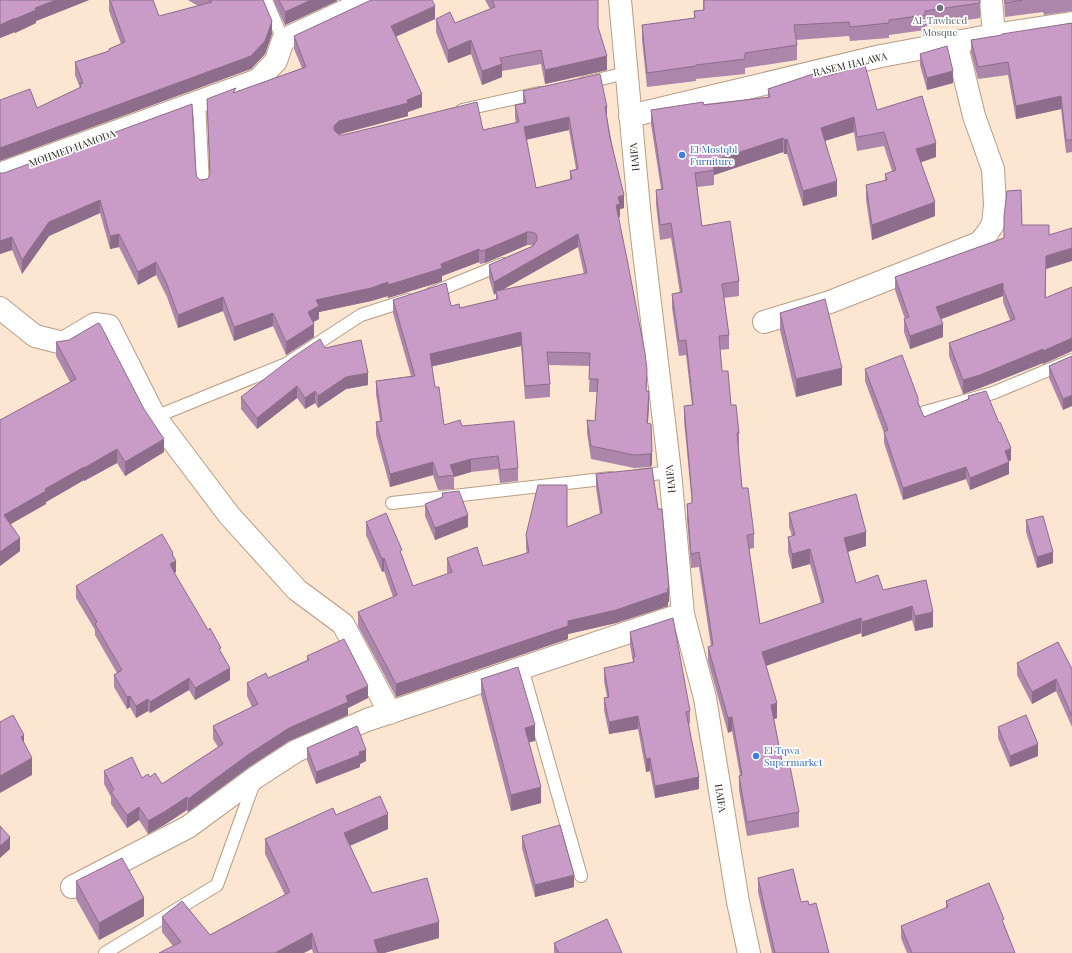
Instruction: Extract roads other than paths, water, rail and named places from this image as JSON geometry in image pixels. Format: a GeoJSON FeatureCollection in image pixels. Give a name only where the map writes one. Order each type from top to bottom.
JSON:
{"type":"FeatureCollection","features":[{"type":"Feature","properties":{"kind":"street"},"geometry":{"type":"LineString","coordinates":[[283,40],[368,0]]}},
{"type":"Feature","properties":{"kind":"street","name":"HAIFA"},"geometry":{"type":"LineString","coordinates":[[620,0],[640,219],[670,472],[683,614],[705,698],[738,902],[750,953]]}},
{"type":"Feature","properties":{"kind":"street"},"geometry":{"type":"LineString","coordinates":[[991,0],[994,35]]}},
{"type":"Feature","properties":{"kind":"street","name":"RASEM HALAWA"},"geometry":{"type":"LineString","coordinates":[[630,116],[881,56],[994,35],[1072,23]]}},
{"type":"Feature","properties":{"kind":"street","name":"MOHMED HAMODA"},"geometry":{"type":"LineString","coordinates":[[0,174],[258,80],[276,61],[283,40]]}},
{"type":"Feature","properties":{"kind":"street"},"geometry":{"type":"LineString","coordinates":[[764,322],[830,302],[979,243],[986,235],[993,224],[994,218],[995,205],[993,169],[974,116],[956,42]]}},
{"type":"Feature","properties":{"kind":"street"},"geometry":{"type":"LineString","coordinates":[[0,308],[35,336],[63,343],[95,324],[109,326],[155,417],[229,515],[297,590],[343,624],[390,713]]}},
{"type":"Feature","properties":{"kind":"street"},"geometry":{"type":"LineString","coordinates":[[72,887],[188,827],[256,777],[296,750],[367,720],[683,614]]}},
{"type":"Feature","properties":{"kind":"lane"},"geometry":{"type":"LineString","coordinates":[[266,0],[283,40]]}},
{"type":"Feature","properties":{"kind":"lane"},"geometry":{"type":"LineString","coordinates":[[575,85],[626,73]]}},
{"type":"Feature","properties":{"kind":"lane"},"geometry":{"type":"LineString","coordinates":[[454,112],[553,90]]}},
{"type":"Feature","properties":{"kind":"lane"},"geometry":{"type":"LineString","coordinates":[[199,102],[203,186]]}},
{"type":"Feature","properties":{"kind":"lane"},"geometry":{"type":"LineString","coordinates":[[155,417],[286,364],[361,315],[443,289],[516,258]]}},
{"type":"Feature","properties":{"kind":"lane"},"geometry":{"type":"LineString","coordinates":[[925,412],[993,393],[1072,360]]}},
{"type":"Feature","properties":{"kind":"lane"},"geometry":{"type":"LineString","coordinates":[[392,503],[670,472]]}},
{"type":"Feature","properties":{"kind":"lane"},"geometry":{"type":"LineString","coordinates":[[522,668],[581,876]]}},
{"type":"Feature","properties":{"kind":"lane"},"geometry":{"type":"LineString","coordinates":[[105,953],[217,884],[256,777]]}},
{"type":"Feature","properties":{"kind":"place","name":"Al-Tawheed Mosque"},"geometry":{"type":"Point","coordinates":[940,8]}},
{"type":"Feature","properties":{"kind":"place","name":"El Mostqbl Furniture"},"geometry":{"type":"Point","coordinates":[682,155]}},
{"type":"Feature","properties":{"kind":"place","name":"El Tqwa Supermarket"},"geometry":{"type":"Point","coordinates":[756,756]}}]}
